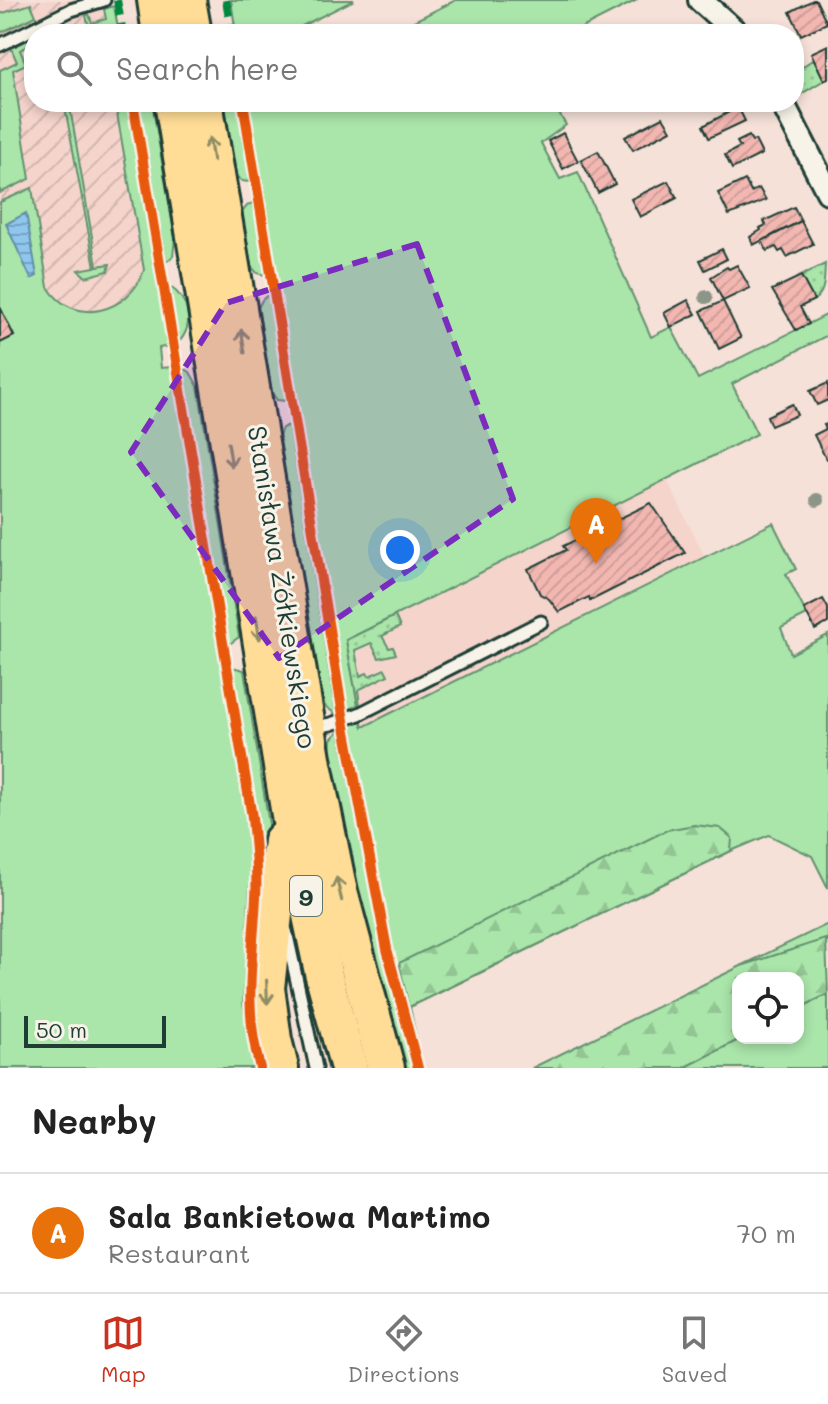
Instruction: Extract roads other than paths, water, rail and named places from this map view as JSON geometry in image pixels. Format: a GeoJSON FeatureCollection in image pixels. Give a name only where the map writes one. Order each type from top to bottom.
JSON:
{"type":"FeatureCollection","features":[{"type":"Feature","properties":{"kind":"main road"},"geometry":{"type":"LineString","coordinates":[[156,0],[160,24]]}},
{"type":"Feature","properties":{"kind":"main road"},"geometry":{"type":"LineString","coordinates":[[187,0],[191,24]]}},
{"type":"Feature","properties":{"kind":"main road","name":"Stanisława Żółkiewskiego"},"geometry":{"type":"LineString","coordinates":[[175,112],[292,738],[339,892],[386,1068]]}},
{"type":"Feature","properties":{"kind":"main road","name":"Stanisława Żółkiewskiego"},"geometry":{"type":"LineString","coordinates":[[205,112],[292,738],[309,911],[349,1068]]}},
{"type":"Feature","properties":{"kind":"main road"},"geometry":{"type":"LineString","coordinates":[[280,1068],[266,988],[292,738]]}},
{"type":"Feature","properties":{"kind":"street"},"geometry":{"type":"LineString","coordinates":[[700,0],[727,24]]}},
{"type":"Feature","properties":{"kind":"street"},"geometry":{"type":"LineString","coordinates":[[787,112],[828,192]]}},
{"type":"Feature","properties":{"kind":"lane"},"geometry":{"type":"LineString","coordinates":[[37,24],[70,5],[104,0]]}},
{"type":"Feature","properties":{"kind":"lane"},"geometry":{"type":"LineString","coordinates":[[0,45],[24,31]]}},
{"type":"Feature","properties":{"kind":"lane"},"geometry":{"type":"LineString","coordinates":[[292,738],[359,714],[541,622]]}},
{"type":"Feature","properties":{"kind":"lane"},"geometry":{"type":"LineString","coordinates":[[278,892],[316,1068]]}},
{"type":"Feature","properties":{"kind":"water"},"geometry":{"type":"Polygon","coordinates":[[[26,213],[37,276],[31,279],[6,224],[26,213]]]}},
{"type":"Feature","properties":{"kind":"place","name":"Sala Bankietowa Martimo"},"geometry":{"type":"Point","coordinates":[596,564]}}]}
